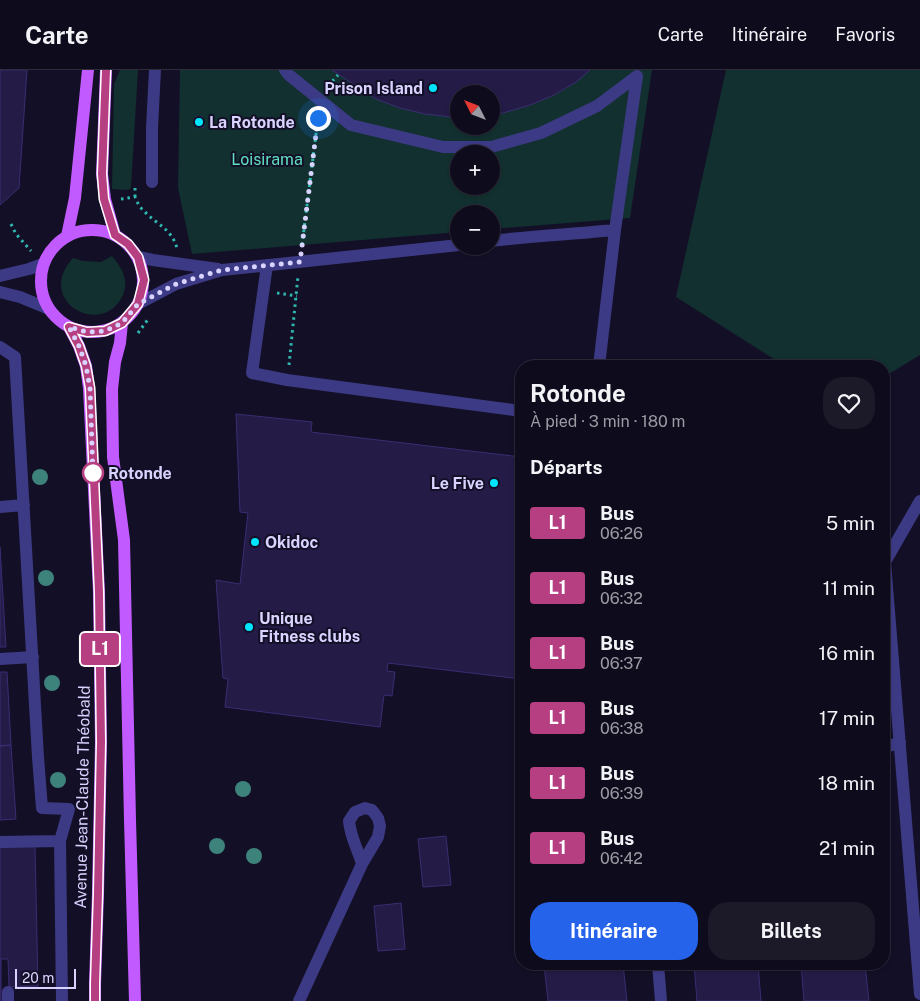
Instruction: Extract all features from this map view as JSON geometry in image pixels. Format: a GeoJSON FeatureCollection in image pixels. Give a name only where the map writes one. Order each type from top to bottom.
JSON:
{"type":"FeatureCollection","features":[{"type":"Feature","properties":{"kind":"main road"},"geometry":{"type":"LineString","coordinates":[[67,236],[75,198],[88,70]]}},
{"type":"Feature","properties":{"kind":"main road"},"geometry":{"type":"LineString","coordinates":[[106,70],[102,174],[104,199],[115,235]]}},
{"type":"Feature","properties":{"kind":"main road"},"geometry":{"type":"LineString","coordinates":[[83,230],[100,230],[115,235],[128,244],[138,257],[144,280],[138,304],[122,323],[105,331],[87,332],[69,327],[49,309],[41,287],[44,264],[53,248],[67,236],[83,230]]}},
{"type":"Feature","properties":{"kind":"main road"},"geometry":{"type":"LineString","coordinates":[[122,323],[112,388],[113,458],[124,540],[129,801],[136,1001]]}},
{"type":"Feature","properties":{"kind":"main road","name":"Avenue Jean-Claude Théobald"},"geometry":{"type":"LineString","coordinates":[[69,327],[79,346],[86,366],[90,388],[99,592],[101,742],[96,1001]]}},
{"type":"Feature","properties":{"kind":"street"},"geometry":{"type":"LineString","coordinates":[[152,182],[152,128],[156,70]]}},
{"type":"Feature","properties":{"kind":"street"},"geometry":{"type":"LineString","coordinates":[[285,70],[351,125],[443,147],[491,147],[541,133],[597,106],[637,76],[615,230],[600,360]]}},
{"type":"Feature","properties":{"kind":"street"},"geometry":{"type":"LineString","coordinates":[[500,240],[615,230]]}},
{"type":"Feature","properties":{"kind":"street"},"geometry":{"type":"LineString","coordinates":[[138,304],[176,284],[222,270],[450,246]]}},
{"type":"Feature","properties":{"kind":"street"},"geometry":{"type":"LineString","coordinates":[[138,257],[222,270]]}},
{"type":"Feature","properties":{"kind":"street"},"geometry":{"type":"LineString","coordinates":[[0,276],[44,264]]}},
{"type":"Feature","properties":{"kind":"street"},"geometry":{"type":"LineString","coordinates":[[267,265],[252,373],[287,380],[515,410]]}},
{"type":"Feature","properties":{"kind":"street"},"geometry":{"type":"LineString","coordinates":[[0,292],[20,297],[49,309]]}},
{"type":"Feature","properties":{"kind":"street"},"geometry":{"type":"LineString","coordinates":[[0,347],[15,357],[42,808],[70,809],[60,841],[62,1001]]}},
{"type":"Feature","properties":{"kind":"street"},"geometry":{"type":"LineString","coordinates":[[890,553],[920,502]]}},
{"type":"Feature","properties":{"kind":"street"},"geometry":{"type":"LineString","coordinates":[[0,507],[24,505]]}},
{"type":"Feature","properties":{"kind":"street"},"geometry":{"type":"LineString","coordinates":[[890,622],[920,994]]}},
{"type":"Feature","properties":{"kind":"street"},"geometry":{"type":"LineString","coordinates":[[0,659],[32,658]]}},
{"type":"Feature","properties":{"kind":"street"},"geometry":{"type":"LineString","coordinates":[[890,746],[900,742]]}},
{"type":"Feature","properties":{"kind":"street"},"geometry":{"type":"LineString","coordinates":[[0,842],[60,841]]}},
{"type":"Feature","properties":{"kind":"street"},"geometry":{"type":"LineString","coordinates":[[299,1001],[362,864]]}},
{"type":"Feature","properties":{"kind":"street"},"geometry":{"type":"LineString","coordinates":[[658,970],[661,1001]]}},
{"type":"Feature","properties":{"kind":"path"},"geometry":{"type":"LineString","coordinates":[[287,380],[320,100],[322,93],[338,74]]}},
{"type":"Feature","properties":{"kind":"path"},"geometry":{"type":"LineString","coordinates":[[104,199],[135,197],[142,210],[169,232],[175,241],[179,253]]}},
{"type":"Feature","properties":{"kind":"path"},"geometry":{"type":"LineString","coordinates":[[11,224],[16,234],[31,251]]}},
{"type":"Feature","properties":{"kind":"path"},"geometry":{"type":"LineString","coordinates":[[138,334],[154,313]]}},
{"type":"Feature","properties":{"kind":"green space"},"geometry":{"type":"Polygon","coordinates":[[[120,70],[138,70],[131,187],[127,190],[112,189],[114,84],[120,70]]]}},
{"type":"Feature","properties":{"kind":"green space","name":"Loisirama"},"geometry":{"type":"Polygon","coordinates":[[[180,70],[652,70],[630,218],[500,228],[500,205],[450,205],[450,233],[192,254],[178,188],[180,70]]]}},
{"type":"Feature","properties":{"kind":"green space"},"geometry":{"type":"Polygon","coordinates":[[[726,70],[920,70],[920,355],[890,373],[890,360],[776,360],[676,297],[726,70]]]}},
{"type":"Feature","properties":{"kind":"green space"},"geometry":{"type":"Polygon","coordinates":[[[112,256],[124,275],[125,286],[122,297],[112,309],[100,314],[87,314],[75,309],[66,300],[61,288],[63,274],[73,258],[83,261],[101,262],[112,256]]]}},
{"type":"Feature","properties":{"kind":"building"},"geometry":{"type":"Polygon","coordinates":[[[0,70],[27,70],[19,188],[0,205],[0,70]]]}},
{"type":"Feature","properties":{"kind":"building"},"geometry":{"type":"Polygon","coordinates":[[[332,70],[590,70],[576,82],[554,95],[530,105],[500,114],[500,85],[450,85],[450,117],[425,114],[400,108],[376,99],[332,70]]]}},
{"type":"Feature","properties":{"kind":"building","name":"La Rotonde"},"geometry":{"type":"Polygon","coordinates":[[[202,116],[204,127],[197,128],[195,117],[202,116]]]}},
{"type":"Feature","properties":{"kind":"building"},"geometry":{"type":"Polygon","coordinates":[[[236,414],[312,422],[311,432],[515,456],[515,678],[388,663],[387,671],[395,672],[392,696],[384,695],[380,727],[225,707],[228,679],[223,678],[216,580],[240,584],[248,513],[240,512],[236,414]]]}},
{"type":"Feature","properties":{"kind":"building"},"geometry":{"type":"Polygon","coordinates":[[[0,547],[6,647],[0,647],[0,547]]]}},
{"type":"Feature","properties":{"kind":"building"},"geometry":{"type":"Polygon","coordinates":[[[0,672],[7,672],[11,745],[0,746],[0,672]]]}},
{"type":"Feature","properties":{"kind":"building"},"geometry":{"type":"Polygon","coordinates":[[[11,745],[16,819],[0,820],[0,746],[11,745]]]}},
{"type":"Feature","properties":{"kind":"building"},"geometry":{"type":"Polygon","coordinates":[[[446,836],[451,885],[423,887],[418,839],[446,836]]]}},
{"type":"Feature","properties":{"kind":"building"},"geometry":{"type":"Polygon","coordinates":[[[35,846],[38,986],[9,987],[8,959],[1,959],[0,1001],[0,847],[35,846]]]}},
{"type":"Feature","properties":{"kind":"building"},"geometry":{"type":"Polygon","coordinates":[[[401,903],[405,949],[378,951],[374,906],[401,903]]]}},
{"type":"Feature","properties":{"kind":"building"},"geometry":{"type":"Polygon","coordinates":[[[545,970],[624,970],[627,1001],[548,1001],[545,970]]]}},
{"type":"Feature","properties":{"kind":"building"},"geometry":{"type":"Polygon","coordinates":[[[694,970],[758,970],[761,1001],[697,1001],[694,970]]]}},
{"type":"Feature","properties":{"kind":"building"},"geometry":{"type":"Polygon","coordinates":[[[801,970],[866,970],[869,1001],[804,1001],[801,970]]]}},
{"type":"Feature","properties":{"kind":"bus line","name":"L1"},"geometry":{"type":"LineString","coordinates":[[95,1001],[101,742],[99,592],[90,388],[86,366],[79,346],[69,327],[87,332],[105,331],[122,323],[138,304],[144,280],[138,257],[128,244],[115,235],[104,199],[102,174],[106,70]]}},
{"type":"Feature","properties":{"kind":"place","name":"Prison Island"},"geometry":{"type":"Point","coordinates":[433,88]}},
{"type":"Feature","properties":{"kind":"place","name":"La Rotonde"},"geometry":{"type":"Point","coordinates":[199,122]}},
{"type":"Feature","properties":{"kind":"place","name":"Rotonde"},"geometry":{"type":"Point","coordinates":[93,473]}},
{"type":"Feature","properties":{"kind":"place","name":"Le Five"},"geometry":{"type":"Point","coordinates":[494,483]}},
{"type":"Feature","properties":{"kind":"place","name":"Okidoc"},"geometry":{"type":"Point","coordinates":[255,542]}},
{"type":"Feature","properties":{"kind":"place","name":"Unique Fitness clubs"},"geometry":{"type":"Point","coordinates":[249,627]}},
{"type":"Feature","properties":{"kind":"route"},"geometry":{"type":"LineString","coordinates":[[93,473],[93,476],[90,388],[86,366],[79,346],[69,327],[87,332],[105,331],[122,323],[138,304],[176,284],[222,270],[300,262],[318,118]]}}]}
